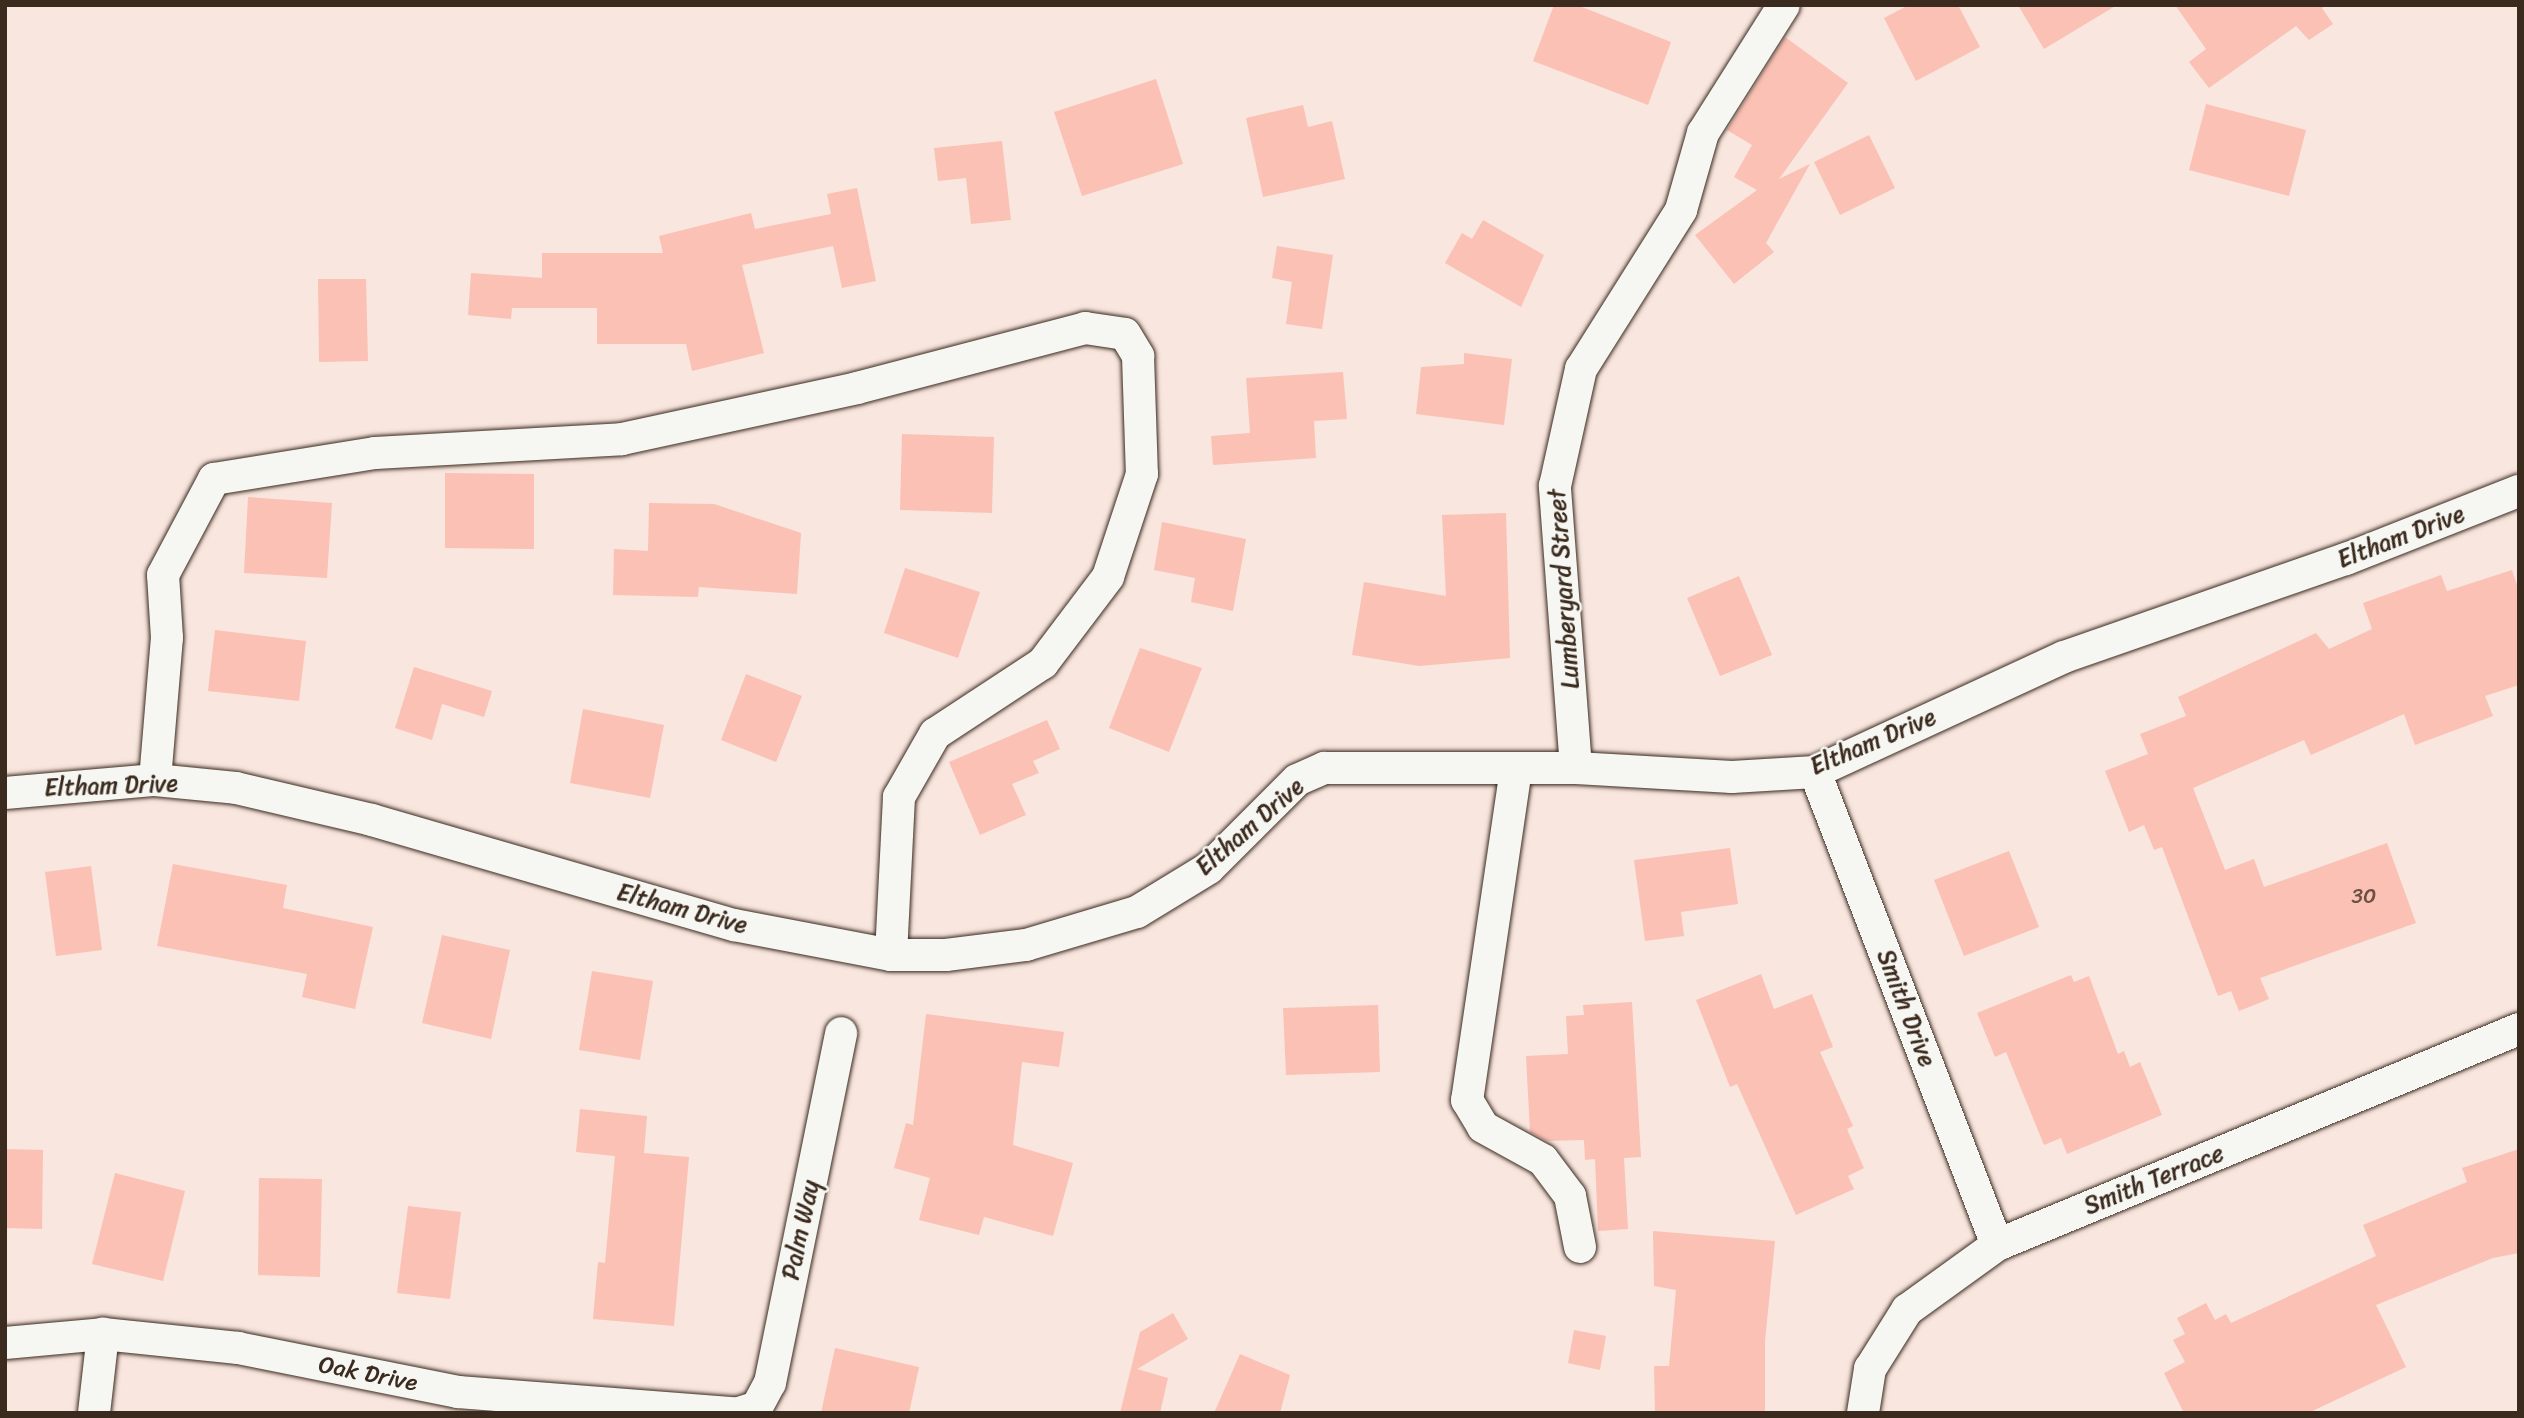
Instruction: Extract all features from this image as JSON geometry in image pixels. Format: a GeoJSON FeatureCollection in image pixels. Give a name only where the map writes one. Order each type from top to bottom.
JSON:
{"type":"FeatureCollection","features":[{"type":"Feature","properties":{"kind":"street","name":"Lumberyard Street"},"geometry":{"type":"LineString","coordinates":[[1576,768],[1555,486],[1581,369],[1681,210],[1703,133],[1784,5]]}},
{"type":"Feature","properties":{"kind":"street"},"geometry":{"type":"LineString","coordinates":[[155,780],[167,638],[163,575],[214,479],[375,453],[622,439],[857,388],[1085,328],[1125,334],[1138,356],[1142,474],[1108,577],[1043,663],[934,734],[916,765],[899,797],[891,955]]}},
{"type":"Feature","properties":{"kind":"street","name":"Eltham Drive"},"geometry":{"type":"LineString","coordinates":[[5,793],[155,780],[236,788],[372,820],[734,925],[891,955],[946,956],[1026,945],[1137,912],[1209,868],[1297,780],[1324,768],[1576,768],[1732,777],[1815,772],[2064,657],[2346,559],[2519,491]]}},
{"type":"Feature","properties":{"kind":"street"},"geometry":{"type":"LineString","coordinates":[[1516,769],[1468,1100],[1483,1127],[1543,1160],[1570,1196],[1580,1247]]}},
{"type":"Feature","properties":{"kind":"street","name":"Smith Drive"},"geometry":{"type":"LineString","coordinates":[[1815,772],[1997,1245]]}},
{"type":"Feature","properties":{"kind":"street","name":"Smith Terrace"},"geometry":{"type":"LineString","coordinates":[[1863,1413],[1870,1369],[1907,1310],[1997,1245],[2519,1029]]}},
{"type":"Feature","properties":{"kind":"street","name":"Palm Way"},"geometry":{"type":"LineString","coordinates":[[740,1413],[757,1407],[770,1383],[841,1033]]}},
{"type":"Feature","properties":{"kind":"street"},"geometry":{"type":"LineString","coordinates":[[94,1413],[103,1334]]}},
{"type":"Feature","properties":{"kind":"street","name":"Oak Drive"},"geometry":{"type":"LineString","coordinates":[[5,1343],[103,1334],[239,1348],[457,1402],[733,1413]]}},
{"type":"Feature","properties":{"kind":"building"},"geometry":{"type":"Polygon","coordinates":[[[1554,5],[1577,5],[1671,42],[1648,105],[1533,61],[1554,5]]]}},
{"type":"Feature","properties":{"kind":"building"},"geometry":{"type":"Polygon","coordinates":[[[1909,5],[1958,5],[1980,47],[1916,81],[1884,18],[1909,5]]]}},
{"type":"Feature","properties":{"kind":"building"},"geometry":{"type":"Polygon","coordinates":[[[2018,5],[2117,5],[2044,49],[2018,5]]]}},
{"type":"Feature","properties":{"kind":"building"},"geometry":{"type":"Polygon","coordinates":[[[2175,5],[2326,5],[2322,8],[2333,24],[2309,40],[2296,26],[2209,88],[2189,62],[2206,49],[2175,5]]]}},
{"type":"Feature","properties":{"kind":"building"},"geometry":{"type":"Polygon","coordinates":[[[1785,37],[1848,83],[1779,179],[1810,164],[1766,243],[1774,252],[1734,284],[1695,235],[1757,190],[1734,177],[1752,145],[1727,130],[1785,37]]]}},
{"type":"Feature","properties":{"kind":"building"},"geometry":{"type":"Polygon","coordinates":[[[1156,79],[1183,164],[1082,196],[1054,112],[1156,79]]]}},
{"type":"Feature","properties":{"kind":"building"},"geometry":{"type":"Polygon","coordinates":[[[2206,104],[2306,130],[2289,196],[2189,170],[2206,104]]]}},
{"type":"Feature","properties":{"kind":"building"},"geometry":{"type":"Polygon","coordinates":[[[1303,105],[1308,127],[1332,121],[1345,179],[1263,197],[1246,118],[1303,105]]]}},
{"type":"Feature","properties":{"kind":"building"},"geometry":{"type":"Polygon","coordinates":[[[1869,135],[1895,188],[1840,215],[1814,162],[1869,135]]]}},
{"type":"Feature","properties":{"kind":"building"},"geometry":{"type":"Polygon","coordinates":[[[1002,141],[1011,220],[971,224],[966,178],[938,181],[934,148],[1002,141]]]}},
{"type":"Feature","properties":{"kind":"building"},"geometry":{"type":"Polygon","coordinates":[[[857,188],[876,281],[842,288],[833,246],[742,265],[764,353],[692,371],[686,344],[597,344],[597,308],[512,308],[511,319],[468,315],[471,273],[542,278],[542,253],[663,253],[659,236],[751,213],[755,229],[831,214],[827,194],[857,188]]]}},
{"type":"Feature","properties":{"kind":"building"},"geometry":{"type":"Polygon","coordinates":[[[1483,220],[1544,255],[1521,307],[1445,263],[1462,233],[1472,239],[1483,220]]]}},
{"type":"Feature","properties":{"kind":"building"},"geometry":{"type":"Polygon","coordinates":[[[1277,246],[1333,255],[1322,329],[1286,324],[1292,282],[1272,278],[1277,246]]]}},
{"type":"Feature","properties":{"kind":"building"},"geometry":{"type":"Polygon","coordinates":[[[318,279],[366,279],[368,361],[319,362],[318,279]]]}},
{"type":"Feature","properties":{"kind":"building"},"geometry":{"type":"Polygon","coordinates":[[[1464,353],[1512,359],[1504,425],[1416,414],[1421,367],[1464,364],[1464,353]]]}},
{"type":"Feature","properties":{"kind":"building"},"geometry":{"type":"Polygon","coordinates":[[[1343,372],[1347,419],[1314,421],[1316,458],[1213,465],[1211,436],[1250,433],[1246,378],[1343,372]]]}},
{"type":"Feature","properties":{"kind":"building"},"geometry":{"type":"Polygon","coordinates":[[[902,434],[994,437],[992,513],[900,510],[902,434]]]}},
{"type":"Feature","properties":{"kind":"building"},"geometry":{"type":"Polygon","coordinates":[[[445,473],[534,474],[534,549],[445,548],[445,473]]]}},
{"type":"Feature","properties":{"kind":"building"},"geometry":{"type":"Polygon","coordinates":[[[248,497],[332,503],[327,578],[244,573],[248,497]]]}},
{"type":"Feature","properties":{"kind":"building"},"geometry":{"type":"Polygon","coordinates":[[[649,503],[714,504],[801,533],[797,594],[699,587],[698,597],[613,595],[614,549],[648,551],[649,503]]]}},
{"type":"Feature","properties":{"kind":"building"},"geometry":{"type":"Polygon","coordinates":[[[1506,513],[1510,658],[1419,666],[1352,655],[1364,582],[1446,596],[1442,515],[1506,513]]]}},
{"type":"Feature","properties":{"kind":"building"},"geometry":{"type":"Polygon","coordinates":[[[1162,522],[1246,539],[1233,611],[1191,602],[1195,578],[1154,570],[1162,522]]]}},
{"type":"Feature","properties":{"kind":"building"},"geometry":{"type":"Polygon","coordinates":[[[905,568],[980,592],[958,658],[884,633],[905,568]]]}},
{"type":"Feature","properties":{"kind":"building"},"geometry":{"type":"Polygon","coordinates":[[[2512,570],[2519,591],[2519,685],[2485,696],[2493,716],[2415,745],[2404,714],[2311,755],[2304,740],[2193,788],[2225,870],[2254,859],[2264,887],[2387,843],[2416,923],[2260,978],[2269,999],[2239,1011],[2231,991],[2218,996],[2162,847],[2154,850],[2144,825],[2129,832],[2105,771],[2148,754],[2140,734],[2186,716],[2178,697],[2316,633],[2329,649],[2372,629],[2363,603],[2441,575],[2447,591],[2512,570]]]}},
{"type":"Feature","properties":{"kind":"building"},"geometry":{"type":"Polygon","coordinates":[[[1739,576],[1772,655],[1720,676],[1687,598],[1739,576]]]}},
{"type":"Feature","properties":{"kind":"building"},"geometry":{"type":"Polygon","coordinates":[[[215,630],[306,641],[299,701],[208,691],[215,630]]]}},
{"type":"Feature","properties":{"kind":"building"},"geometry":{"type":"Polygon","coordinates":[[[1140,648],[1202,668],[1169,752],[1109,728],[1140,648]]]}},
{"type":"Feature","properties":{"kind":"building"},"geometry":{"type":"Polygon","coordinates":[[[414,667],[492,691],[484,717],[442,704],[432,740],[395,728],[414,667]]]}},
{"type":"Feature","properties":{"kind":"building"},"geometry":{"type":"Polygon","coordinates":[[[746,674],[802,696],[776,762],[721,740],[746,674]]]}},
{"type":"Feature","properties":{"kind":"building"},"geometry":{"type":"Polygon","coordinates":[[[583,709],[664,725],[650,798],[570,783],[583,709]]]}},
{"type":"Feature","properties":{"kind":"building"},"geometry":{"type":"Polygon","coordinates":[[[1047,720],[1060,749],[1033,761],[1039,773],[1012,784],[1026,815],[980,835],[949,762],[1047,720]]]}},
{"type":"Feature","properties":{"kind":"building"},"geometry":{"type":"Polygon","coordinates":[[[1730,848],[1738,904],[1681,912],[1684,936],[1645,941],[1634,860],[1730,848]]]}},
{"type":"Feature","properties":{"kind":"building"},"geometry":{"type":"Polygon","coordinates":[[[2009,851],[2039,927],[1964,956],[1934,880],[2009,851]]]}},
{"type":"Feature","properties":{"kind":"building"},"geometry":{"type":"Polygon","coordinates":[[[173,864],[287,885],[283,908],[373,927],[355,1009],[302,997],[307,974],[157,946],[173,864]]]}},
{"type":"Feature","properties":{"kind":"building"},"geometry":{"type":"Polygon","coordinates":[[[91,866],[102,950],[56,956],[45,872],[91,866]]]}},
{"type":"Feature","properties":{"kind":"building"},"geometry":{"type":"Polygon","coordinates":[[[442,935],[510,950],[491,1039],[422,1023],[442,935]]]}},
{"type":"Feature","properties":{"kind":"building"},"geometry":{"type":"Polygon","coordinates":[[[592,971],[653,981],[640,1060],[579,1050],[592,971]]]}},
{"type":"Feature","properties":{"kind":"building"},"geometry":{"type":"Polygon","coordinates":[[[1761,974],[1774,1009],[1812,994],[1833,1047],[1820,1052],[1853,1126],[1847,1129],[1864,1168],[1848,1176],[1854,1189],[1796,1215],[1737,1084],[1730,1087],[1696,1000],[1761,974]]]}},
{"type":"Feature","properties":{"kind":"building"},"geometry":{"type":"Polygon","coordinates":[[[2071,975],[2074,982],[2089,976],[2118,1054],[2124,1051],[2130,1067],[2140,1062],[2162,1115],[2067,1154],[2061,1138],[2044,1145],[2006,1052],[1995,1057],[1977,1013],[2071,975]]]}},
{"type":"Feature","properties":{"kind":"building"},"geometry":{"type":"Polygon","coordinates":[[[1632,1002],[1641,1157],[1624,1158],[1628,1229],[1598,1231],[1595,1159],[1585,1160],[1584,1140],[1547,1141],[1530,1132],[1526,1056],[1568,1054],[1566,1016],[1584,1015],[1583,1005],[1632,1002]]]}},
{"type":"Feature","properties":{"kind":"building"},"geometry":{"type":"Polygon","coordinates":[[[1378,1005],[1380,1072],[1286,1075],[1283,1008],[1378,1005]]]}},
{"type":"Feature","properties":{"kind":"building"},"geometry":{"type":"Polygon","coordinates":[[[926,1014],[1064,1032],[1059,1067],[1022,1062],[1013,1145],[1073,1163],[1053,1236],[984,1217],[979,1235],[919,1220],[930,1178],[894,1168],[906,1123],[913,1125],[926,1014]]]}},
{"type":"Feature","properties":{"kind":"building"},"geometry":{"type":"Polygon","coordinates":[[[580,1109],[647,1116],[644,1153],[689,1157],[674,1326],[593,1319],[598,1262],[605,1263],[615,1156],[576,1152],[580,1109]]]}},
{"type":"Feature","properties":{"kind":"building"},"geometry":{"type":"Polygon","coordinates":[[[5,1149],[43,1150],[42,1229],[5,1228],[5,1149]]]}},
{"type":"Feature","properties":{"kind":"building"},"geometry":{"type":"Polygon","coordinates":[[[2519,1149],[2519,1253],[2493,1258],[2376,1305],[2406,1367],[2308,1413],[2184,1413],[2164,1373],[2185,1362],[2173,1340],[2185,1334],[2177,1318],[2206,1303],[2215,1320],[2226,1314],[2231,1323],[2376,1256],[2363,1225],[2467,1182],[2462,1168],[2519,1149]]]}},
{"type":"Feature","properties":{"kind":"building"},"geometry":{"type":"Polygon","coordinates":[[[115,1173],[185,1191],[163,1281],[92,1264],[115,1173]]]}},
{"type":"Feature","properties":{"kind":"building"},"geometry":{"type":"Polygon","coordinates":[[[259,1178],[322,1179],[320,1277],[258,1275],[259,1178]]]}},
{"type":"Feature","properties":{"kind":"building"},"geometry":{"type":"Polygon","coordinates":[[[408,1206],[461,1212],[450,1299],[397,1293],[408,1206]]]}},
{"type":"Feature","properties":{"kind":"building"},"geometry":{"type":"Polygon","coordinates":[[[1653,1231],[1775,1241],[1765,1341],[1765,1413],[1655,1413],[1654,1366],[1669,1366],[1676,1290],[1654,1286],[1653,1231]]]}},
{"type":"Feature","properties":{"kind":"building"},"geometry":{"type":"Polygon","coordinates":[[[1173,1313],[1188,1339],[1137,1369],[1168,1378],[1160,1413],[1120,1413],[1140,1332],[1173,1313]]]}},
{"type":"Feature","properties":{"kind":"building"},"geometry":{"type":"Polygon","coordinates":[[[1574,1330],[1606,1336],[1600,1370],[1568,1363],[1574,1330]]]}},
{"type":"Feature","properties":{"kind":"building"},"geometry":{"type":"Polygon","coordinates":[[[835,1348],[919,1367],[909,1413],[821,1413],[835,1348]]]}},
{"type":"Feature","properties":{"kind":"building"},"geometry":{"type":"Polygon","coordinates":[[[1240,1354],[1290,1375],[1280,1413],[1214,1413],[1240,1354]]]}}]}
